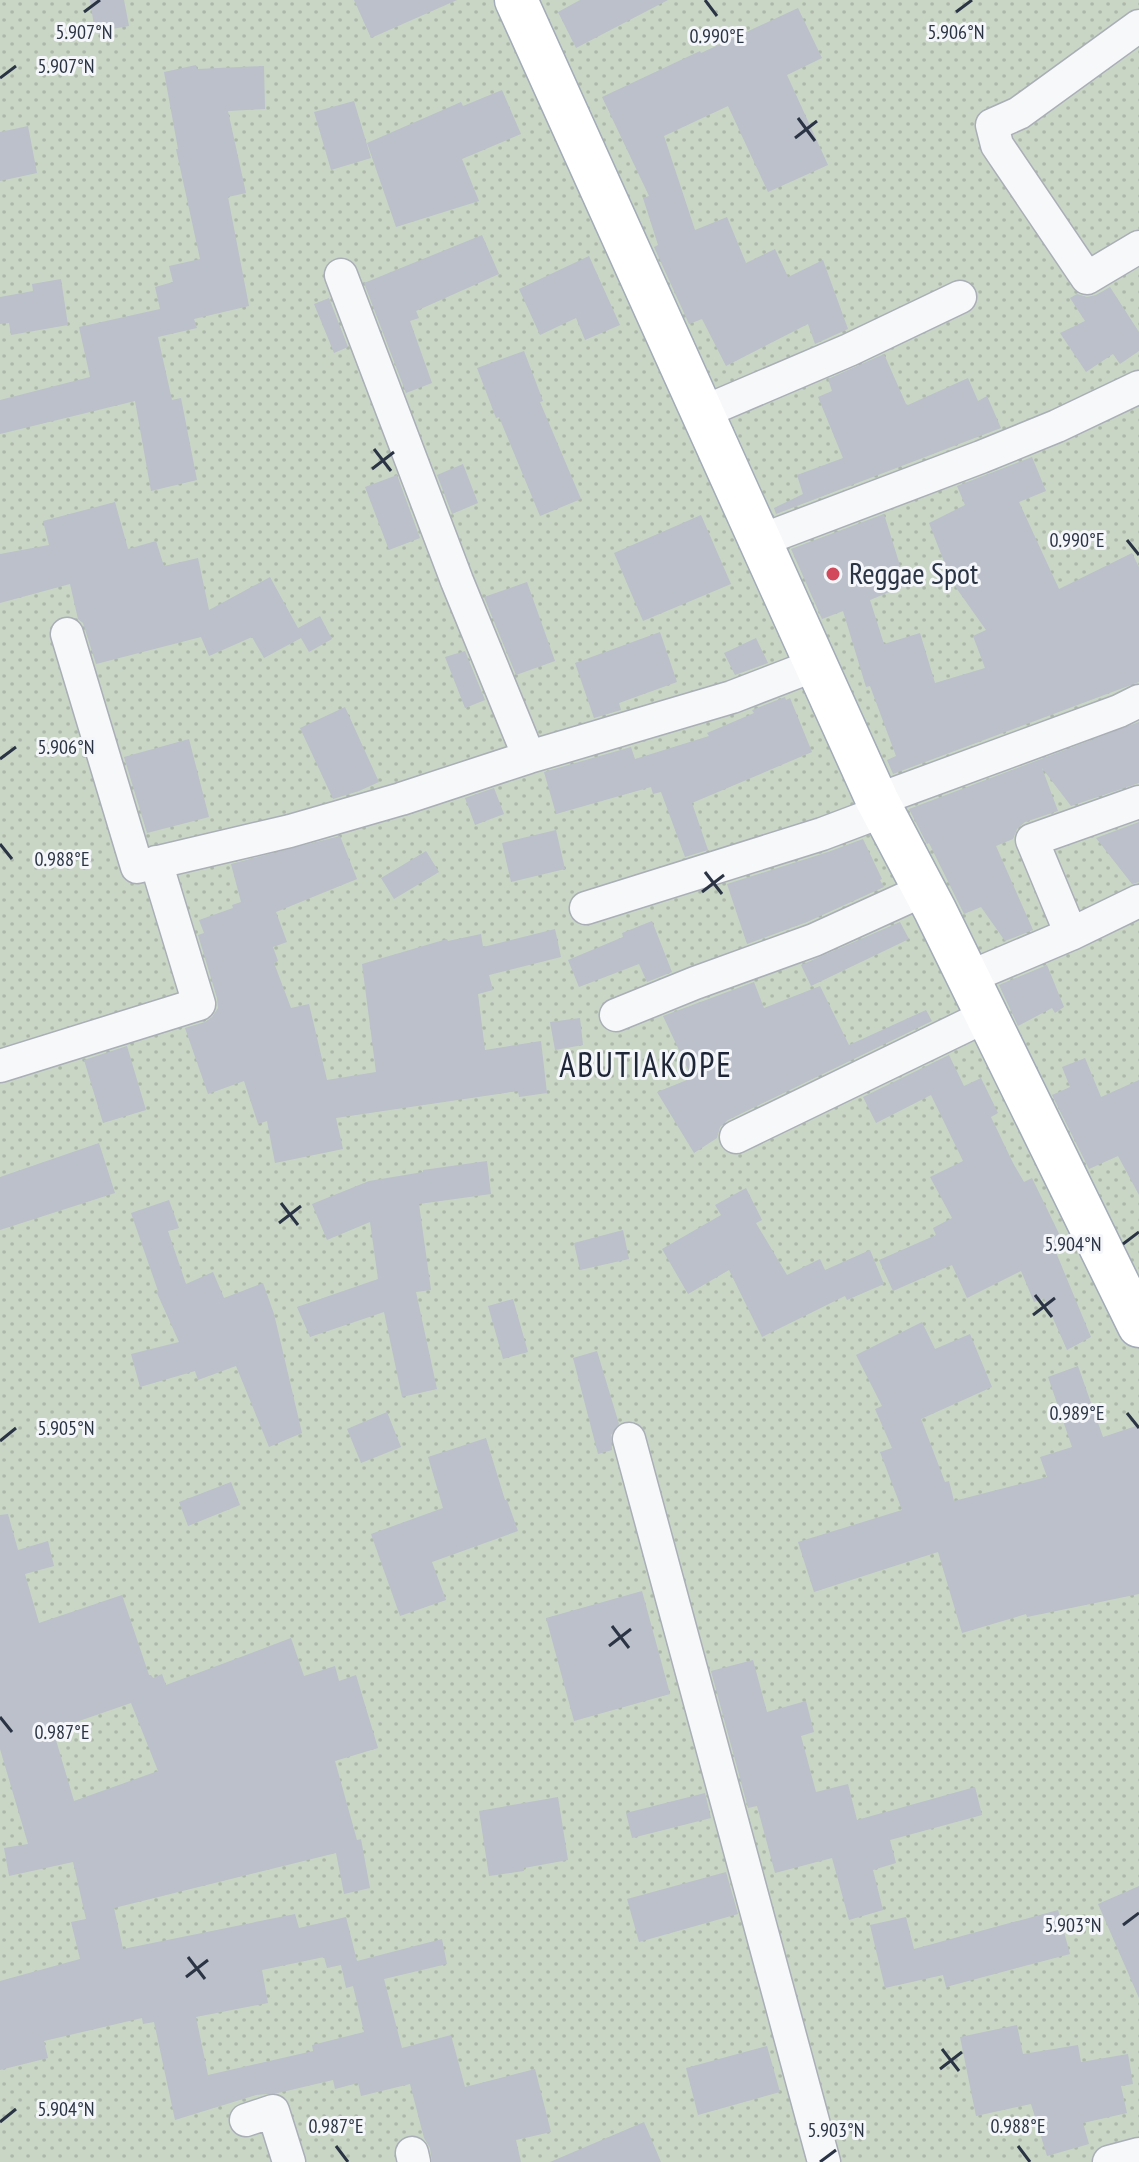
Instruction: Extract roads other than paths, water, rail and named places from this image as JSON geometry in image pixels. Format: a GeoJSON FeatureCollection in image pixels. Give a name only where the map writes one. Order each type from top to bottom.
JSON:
{"type":"FeatureCollection","features":[{"type":"Feature","properties":{"kind":"main road"},"geometry":{"type":"LineString","coordinates":[[516,0],[880,806],[1139,1326]]}},
{"type":"Feature","properties":{"kind":"street"},"geometry":{"type":"LineString","coordinates":[[1139,26],[1019,113],[992,125],[997,145],[1087,278],[1139,247]]}},
{"type":"Feature","properties":{"kind":"street"},"geometry":{"type":"LineString","coordinates":[[341,275],[457,581],[529,757]]}},
{"type":"Feature","properties":{"kind":"street"},"geometry":{"type":"LineString","coordinates":[[701,413],[849,350],[960,297]]}},
{"type":"Feature","properties":{"kind":"street"},"geometry":{"type":"LineString","coordinates":[[759,541],[981,457],[1057,426],[1139,387]]}},
{"type":"Feature","properties":{"kind":"street"},"geometry":{"type":"LineString","coordinates":[[67,634],[137,867],[290,831],[401,799],[529,757],[732,697],[815,665]]}},
{"type":"Feature","properties":{"kind":"street"},"geometry":{"type":"LineString","coordinates":[[586,908],[822,834],[1007,751],[1139,701]]}},
{"type":"Feature","properties":{"kind":"street"},"geometry":{"type":"LineString","coordinates":[[1071,934],[1032,840],[1139,802]]}},
{"type":"Feature","properties":{"kind":"street"},"geometry":{"type":"LineString","coordinates":[[0,1066],[199,1004],[156,862]]}},
{"type":"Feature","properties":{"kind":"street"},"geometry":{"type":"LineString","coordinates":[[616,1015],[814,940],[924,890]]}},
{"type":"Feature","properties":{"kind":"street"},"geometry":{"type":"LineString","coordinates":[[967,978],[1139,901]]}},
{"type":"Feature","properties":{"kind":"street"},"geometry":{"type":"LineString","coordinates":[[736,1137],[986,1016]]}},
{"type":"Feature","properties":{"kind":"street"},"geometry":{"type":"LineString","coordinates":[[629,1439],[824,2162]]}},
{"type":"Feature","properties":{"kind":"street"},"geometry":{"type":"LineString","coordinates":[[246,2120],[273,2111],[289,2162]]}},
{"type":"Feature","properties":{"kind":"street"},"geometry":{"type":"LineString","coordinates":[[1109,2162],[1139,2154]]}},
{"type":"Feature","properties":{"kind":"place","name":"Reggae Spot"},"geometry":{"type":"Point","coordinates":[833,574]}},
{"type":"Feature","properties":{"kind":"district","name":"ABUTIAKOPE"},"geometry":{"type":"Point","coordinates":[646,1065]}}]}
